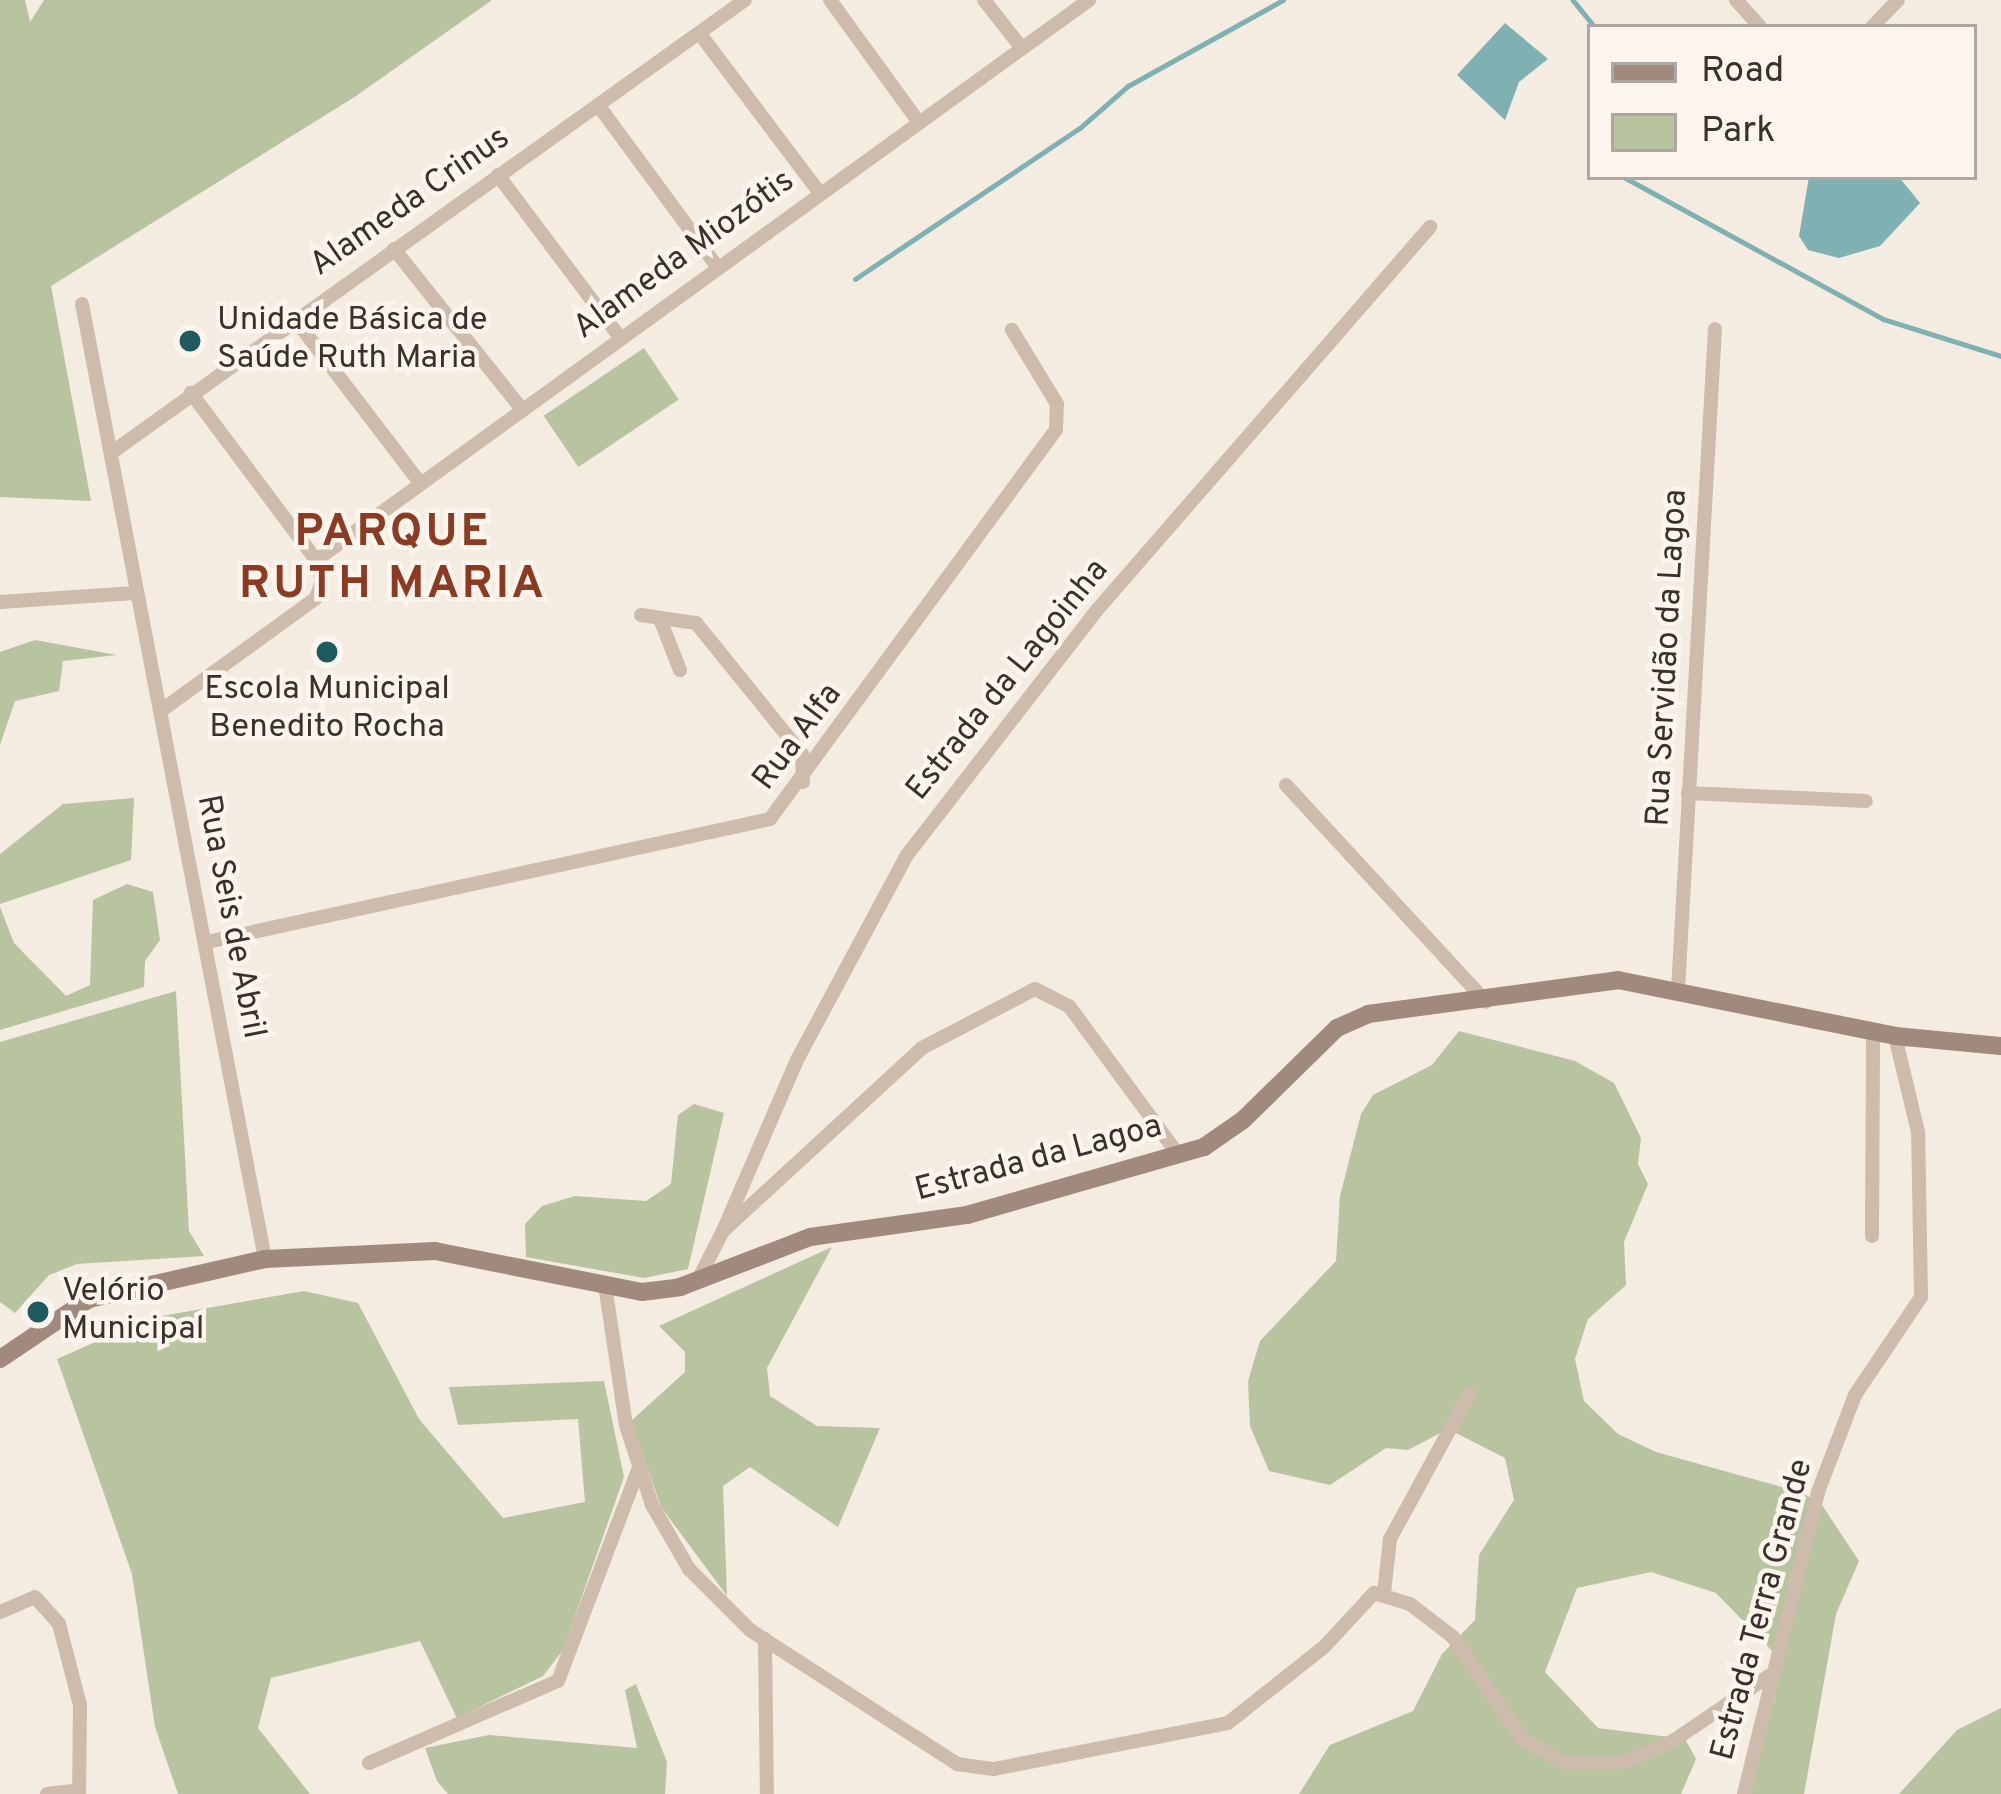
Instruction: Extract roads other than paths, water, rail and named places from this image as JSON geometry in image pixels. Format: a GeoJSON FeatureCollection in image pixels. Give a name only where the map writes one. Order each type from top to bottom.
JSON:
{"type":"FeatureCollection","features":[{"type":"Feature","properties":{"kind":"street","name":"Alameda Crinus"},"geometry":{"type":"LineString","coordinates":[[111,453],[745,0]]}},
{"type":"Feature","properties":{"kind":"street"},"geometry":{"type":"LineString","coordinates":[[830,0],[919,121]]}},
{"type":"Feature","properties":{"kind":"street"},"geometry":{"type":"LineString","coordinates":[[984,0],[1021,47]]}},
{"type":"Feature","properties":{"kind":"street","name":"Alameda Miozótis"},"geometry":{"type":"LineString","coordinates":[[316,560],[619,336],[1089,0]]}},
{"type":"Feature","properties":{"kind":"street"},"geometry":{"type":"LineString","coordinates":[[1736,0],[1757,24]]}},
{"type":"Feature","properties":{"kind":"street"},"geometry":{"type":"LineString","coordinates":[[1875,24],[1898,0]]}},
{"type":"Feature","properties":{"kind":"street"},"geometry":{"type":"LineString","coordinates":[[700,34],[819,192]]}},
{"type":"Feature","properties":{"kind":"street"},"geometry":{"type":"LineString","coordinates":[[598,105],[718,268]]}},
{"type":"Feature","properties":{"kind":"street"},"geometry":{"type":"LineString","coordinates":[[498,175],[619,336]]}},
{"type":"Feature","properties":{"kind":"street","name":"Estrada da Lagoinha"},"geometry":{"type":"LineString","coordinates":[[697,1281],[797,1060],[907,855],[1097,610],[1430,227]]}},
{"type":"Feature","properties":{"kind":"street"},"geometry":{"type":"LineString","coordinates":[[394,249],[521,408]]}},
{"type":"Feature","properties":{"kind":"street","name":"Rua Seis de Abril"},"geometry":{"type":"LineString","coordinates":[[82,304],[265,1259]]}},
{"type":"Feature","properties":{"kind":"street"},"geometry":{"type":"LineString","coordinates":[[294,318],[420,483]]}},
{"type":"Feature","properties":{"kind":"street","name":"Rua Servidão da Lagoa"},"geometry":{"type":"LineString","coordinates":[[1678,990],[1714,328]]}},
{"type":"Feature","properties":{"kind":"street","name":"Rua Alfa"},"geometry":{"type":"LineString","coordinates":[[207,942],[770,819],[802,782],[1056,430],[1057,404],[1012,330]]}},
{"type":"Feature","properties":{"kind":"street"},"geometry":{"type":"LineString","coordinates":[[162,710],[316,598],[316,560],[191,393]]}},
{"type":"Feature","properties":{"kind":"street"},"geometry":{"type":"LineString","coordinates":[[0,602],[136,593]]}},
{"type":"Feature","properties":{"kind":"street"},"geometry":{"type":"LineString","coordinates":[[641,615],[696,623],[802,754],[802,782]]}},
{"type":"Feature","properties":{"kind":"street"},"geometry":{"type":"LineString","coordinates":[[660,619],[680,670]]}},
{"type":"Feature","properties":{"kind":"street"},"geometry":{"type":"LineString","coordinates":[[1286,785],[1486,1003]]}},
{"type":"Feature","properties":{"kind":"street"},"geometry":{"type":"LineString","coordinates":[[1688,793],[1866,801]]}},
{"type":"Feature","properties":{"kind":"street","name":"Estrada da Lagoa"},"geometry":{"type":"LineString","coordinates":[[0,1359],[89,1299],[265,1259],[435,1251],[642,1292],[697,1281],[810,1237],[967,1215],[1179,1156],[1243,1120],[1353,1018],[1486,1003],[1582,981],[1678,990],[1895,1036],[2001,1046]]}},
{"type":"Feature","properties":{"kind":"street"},"geometry":{"type":"LineString","coordinates":[[723,1231],[922,1048],[1035,988],[1069,1006],[1179,1156]]}},
{"type":"Feature","properties":{"kind":"street"},"geometry":{"type":"LineString","coordinates":[[1872,1236],[1873,1032]]}},
{"type":"Feature","properties":{"kind":"street","name":"Estrada Terra Grande"},"geometry":{"type":"LineString","coordinates":[[1744,1794],[1818,1492],[1855,1395],[1921,1297],[1918,1132],[1895,1036]]}},
{"type":"Feature","properties":{"kind":"street"},"geometry":{"type":"LineString","coordinates":[[605,1285],[620,1401],[639,1468],[689,1568],[729,1615],[934,1754],[994,1769],[1228,1723],[1324,1647],[1368,1598],[1384,1593],[1442,1627],[1522,1740],[1563,1762],[1626,1762],[1673,1741],[1770,1675]]}},
{"type":"Feature","properties":{"kind":"street"},"geometry":{"type":"LineString","coordinates":[[1384,1593],[1390,1539],[1469,1394]]}},
{"type":"Feature","properties":{"kind":"street"},"geometry":{"type":"LineString","coordinates":[[369,1763],[558,1682],[639,1468]]}},
{"type":"Feature","properties":{"kind":"street"},"geometry":{"type":"LineString","coordinates":[[0,1612],[34,1597],[59,1624],[80,1706],[79,1792],[47,1794]]}},
{"type":"Feature","properties":{"kind":"street"},"geometry":{"type":"LineString","coordinates":[[765,1639],[766,1794]]}},
{"type":"Feature","properties":{"kind":"water"},"geometry":{"type":"Polygon","coordinates":[[[1505,23],[1548,59],[1519,82],[1505,120],[1457,75],[1505,23]]]}},
{"type":"Feature","properties":{"kind":"water"},"geometry":{"type":"Polygon","coordinates":[[[1808,180],[1901,180],[1920,203],[1880,246],[1839,258],[1808,250],[1799,236],[1808,180]]]}},
{"type":"Feature","properties":{"kind":"waterway"},"geometry":{"type":"LineString","coordinates":[[855,279],[1080,128],[1128,86],[1283,0]]}},
{"type":"Feature","properties":{"kind":"waterway"},"geometry":{"type":"LineString","coordinates":[[1573,0],[1593,24]]}},
{"type":"Feature","properties":{"kind":"waterway"},"geometry":{"type":"LineString","coordinates":[[1629,180],[1883,319],[2001,356]]}},
{"type":"Feature","properties":{"kind":"place","name":"Unidade Básica de Saúde Ruth Maria"},"geometry":{"type":"Point","coordinates":[190,341]}},
{"type":"Feature","properties":{"kind":"place","name":"Escola Municipal Benedito Rocha"},"geometry":{"type":"Point","coordinates":[327,652]}},
{"type":"Feature","properties":{"kind":"place","name":"Velório Municipal"},"geometry":{"type":"Point","coordinates":[38,1312]}},
{"type":"Feature","properties":{"kind":"district","name":"PARQUE RUTH MARIA"},"geometry":{"type":"Point","coordinates":[393,560]}}]}
